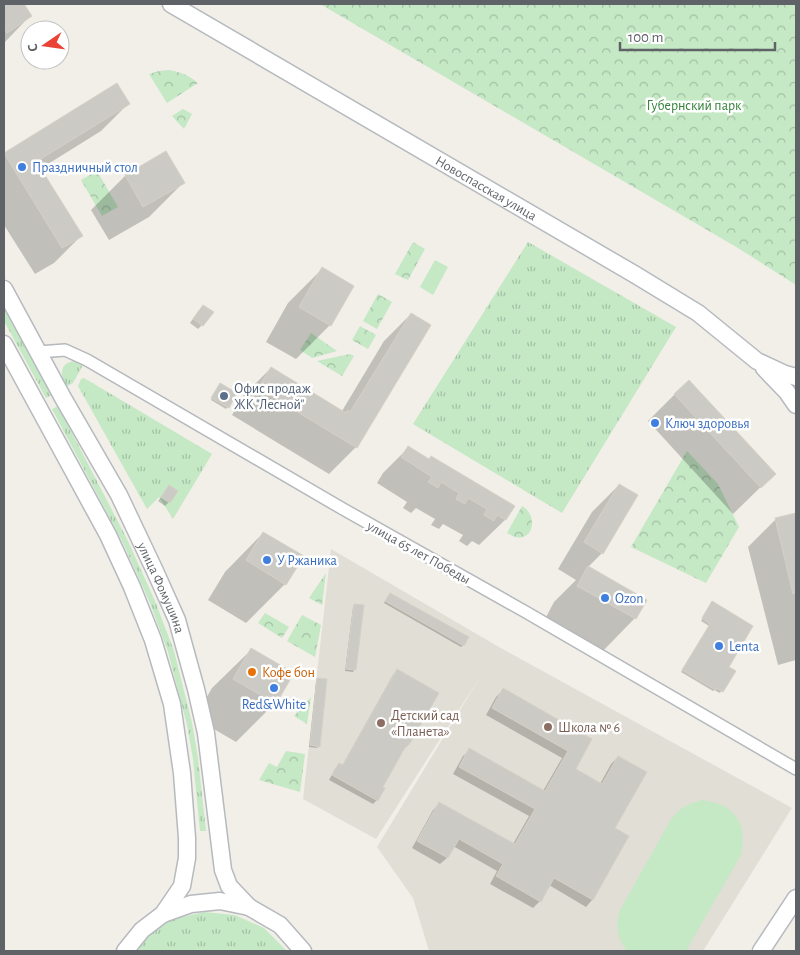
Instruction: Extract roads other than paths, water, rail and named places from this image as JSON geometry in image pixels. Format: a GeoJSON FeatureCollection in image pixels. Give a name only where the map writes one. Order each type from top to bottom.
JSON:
{"type":"FeatureCollection","features":[{"type":"Feature","properties":{"kind":"main road","name":"Новоспасская улица"},"geometry":{"type":"LineString","coordinates":[[171,4],[698,312],[757,361],[796,377]]}},
{"type":"Feature","properties":{"kind":"main road","name":"улица Фомушина"},"geometry":{"type":"LineString","coordinates":[[4,289],[63,398],[119,495],[177,620],[206,733],[223,870],[229,886],[249,907]]}},
{"type":"Feature","properties":{"kind":"main road","name":"улица Фомушина"},"geometry":{"type":"LineString","coordinates":[[4,344],[108,535],[132,587],[153,640],[172,704],[182,773],[187,858],[182,886],[163,914]]}},
{"type":"Feature","properties":{"kind":"main road"},"geometry":{"type":"LineString","coordinates":[[757,361],[787,392],[796,405]]}},
{"type":"Feature","properties":{"kind":"main road"},"geometry":{"type":"LineString","coordinates":[[761,951],[796,898]]}},
{"type":"Feature","properties":{"kind":"main road"},"geometry":{"type":"LineString","coordinates":[[125,951],[142,930],[163,914],[191,904],[220,901],[249,907],[280,925],[303,951]]}},
{"type":"Feature","properties":{"kind":"street","name":"улица 65 лет Победы"},"geometry":{"type":"LineString","coordinates":[[38,352],[65,350],[87,360],[796,769]]}},
{"type":"Feature","properties":{"kind":"place","name":"Праздничный стол"},"geometry":{"type":"Point","coordinates":[22,167]}},
{"type":"Feature","properties":{"kind":"place","name":"Офис продаж ЖК \"Лесной\""},"geometry":{"type":"Point","coordinates":[224,396]}},
{"type":"Feature","properties":{"kind":"place","name":"Ключ здоровья"},"geometry":{"type":"Point","coordinates":[655,423]}},
{"type":"Feature","properties":{"kind":"place","name":"У Ржаника"},"geometry":{"type":"Point","coordinates":[267,560]}},
{"type":"Feature","properties":{"kind":"place","name":"Ozon"},"geometry":{"type":"Point","coordinates":[605,598]}},
{"type":"Feature","properties":{"kind":"place","name":"Lenta"},"geometry":{"type":"Point","coordinates":[719,646]}},
{"type":"Feature","properties":{"kind":"place","name":"Кофе бон"},"geometry":{"type":"Point","coordinates":[252,672]}},
{"type":"Feature","properties":{"kind":"place","name":"Red&White"},"geometry":{"type":"Point","coordinates":[274,688]}},
{"type":"Feature","properties":{"kind":"place","name":"Детский сад «Планета»"},"geometry":{"type":"Point","coordinates":[381,723]}},
{"type":"Feature","properties":{"kind":"place","name":"Школа № 6"},"geometry":{"type":"Point","coordinates":[548,727]}},
{"type":"Feature","properties":{"kind":"park label","name":"Губернский парк"},"geometry":{"type":"Point","coordinates":[694,105]}}]}
